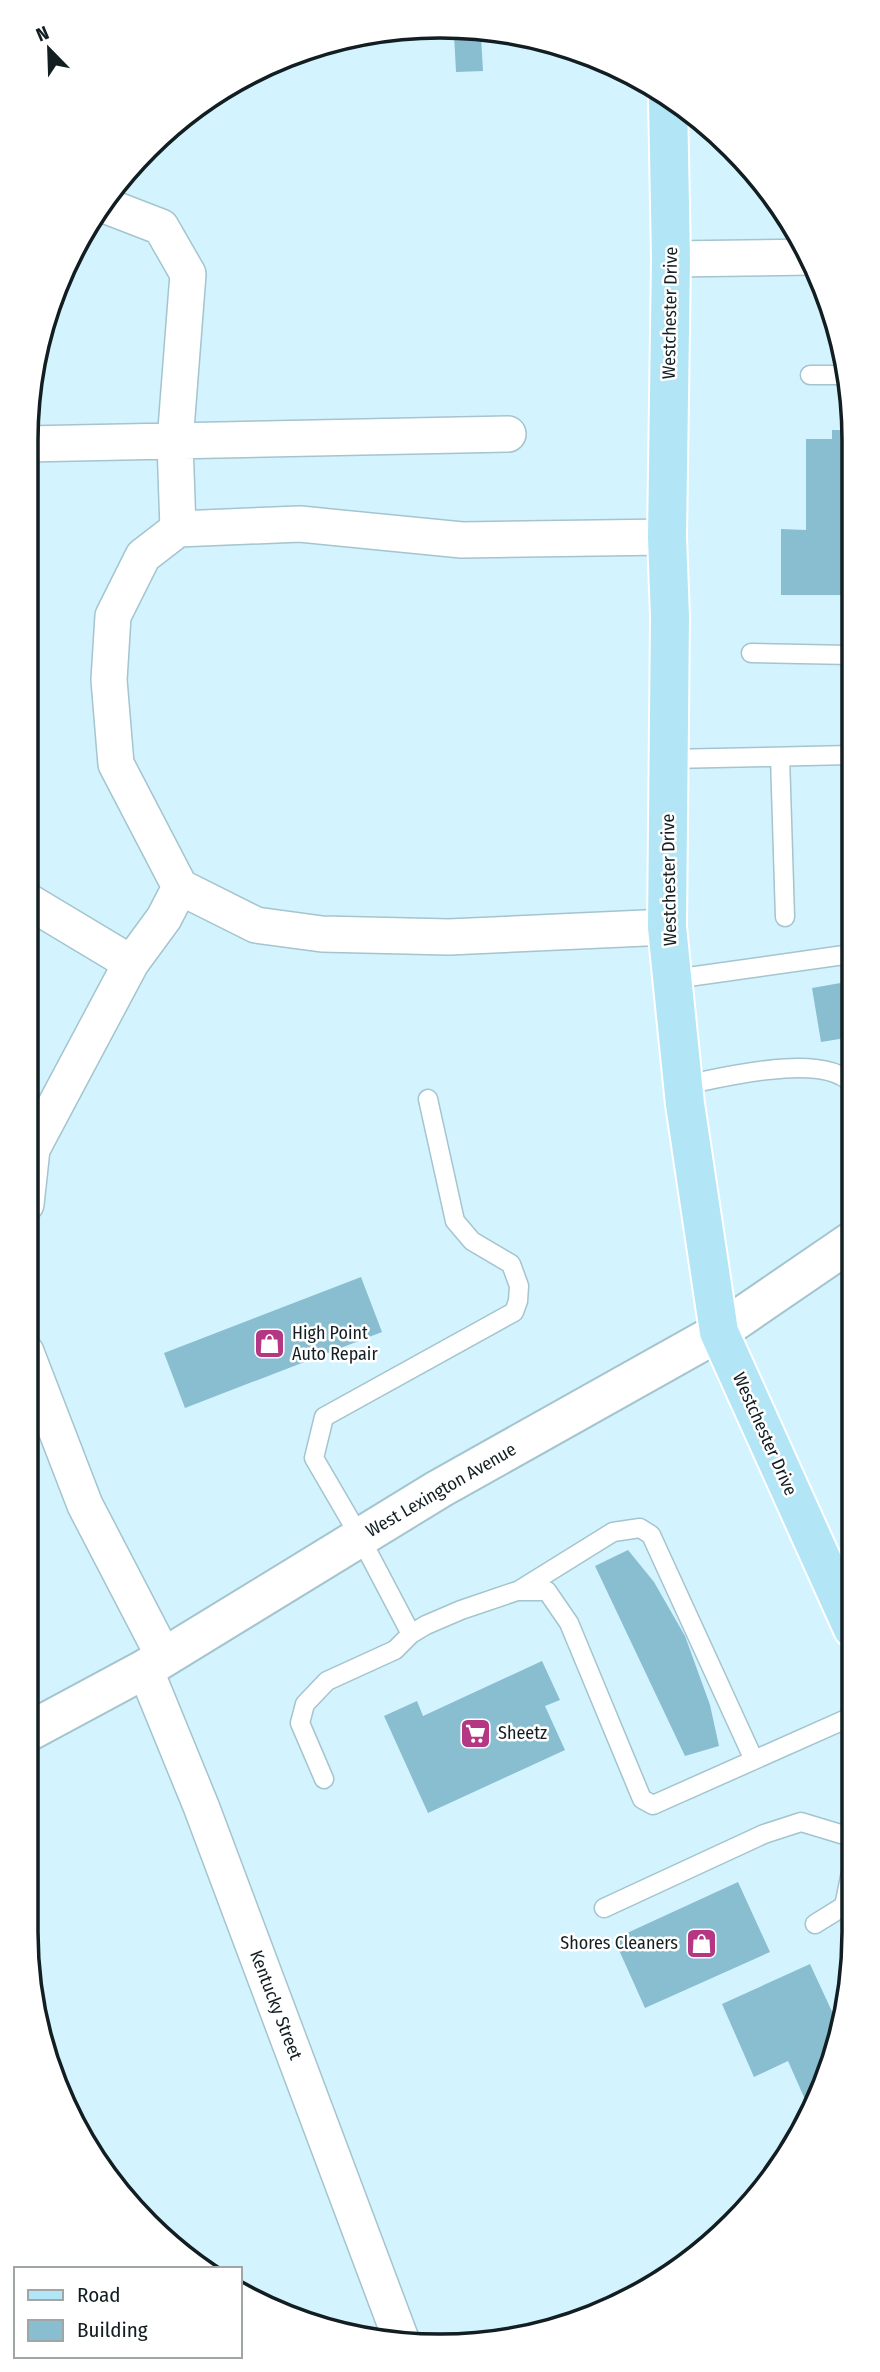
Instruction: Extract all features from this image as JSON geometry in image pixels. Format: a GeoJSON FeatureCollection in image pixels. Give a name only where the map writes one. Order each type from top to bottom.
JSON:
{"type":"FeatureCollection","features":[{"type":"Feature","properties":{"kind":"main road","name":"Westchester Drive"},"geometry":{"type":"LineString","coordinates":[[668,110],[671,259],[667,537],[670,617],[667,927],[684,1085],[719,1332],[842,1574]]}},
{"type":"Feature","properties":{"kind":"street"},"geometry":{"type":"LineString","coordinates":[[112,208],[161,228],[188,274],[175,442],[178,529]]}},
{"type":"Feature","properties":{"kind":"street"},"geometry":{"type":"LineString","coordinates":[[671,259],[797,257]]}},
{"type":"Feature","properties":{"kind":"street"},"geometry":{"type":"LineString","coordinates":[[38,444],[508,434]]}},
{"type":"Feature","properties":{"kind":"street"},"geometry":{"type":"LineString","coordinates":[[667,537],[462,540],[300,524],[178,529],[143,556],[113,616],[109,680],[116,764],[180,887],[256,925],[322,933],[449,937],[667,927]]}},
{"type":"Feature","properties":{"kind":"street"},"geometry":{"type":"LineString","coordinates":[[38,1133],[131,964],[164,918],[180,887]]}},
{"type":"Feature","properties":{"kind":"street"},"geometry":{"type":"LineString","coordinates":[[38,907],[131,964]]}},
{"type":"Feature","properties":{"kind":"street","name":"West Lexington Avenue"},"geometry":{"type":"LineString","coordinates":[[38,1726],[154,1663],[439,1489],[719,1332],[842,1248]]}},
{"type":"Feature","properties":{"kind":"street","name":"Kentucky Street"},"geometry":{"type":"LineString","coordinates":[[38,1383],[85,1505],[154,1663],[201,1806],[398,2331]]}},
{"type":"Feature","properties":{"kind":"lane"},"geometry":{"type":"LineString","coordinates":[[810,375],[836,375]]}},
{"type":"Feature","properties":{"kind":"lane"},"geometry":{"type":"LineString","coordinates":[[751,653],[842,655]]}},
{"type":"Feature","properties":{"kind":"lane"},"geometry":{"type":"LineString","coordinates":[[669,760],[842,755]]}},
{"type":"Feature","properties":{"kind":"lane"},"geometry":{"type":"LineString","coordinates":[[779,757],[785,917]]}},
{"type":"Feature","properties":{"kind":"lane"},"geometry":{"type":"LineString","coordinates":[[674,979],[842,955]]}},
{"type":"Feature","properties":{"kind":"lane"},"geometry":{"type":"LineString","coordinates":[[684,1085],[767,1069],[822,1069],[842,1077]]}},
{"type":"Feature","properties":{"kind":"lane"},"geometry":{"type":"LineString","coordinates":[[411,1634],[360,1537],[314,1458],[324,1417],[514,1312],[518,1301],[519,1286],[511,1264],[472,1241],[455,1221],[428,1099]]}},
{"type":"Feature","properties":{"kind":"lane"},"geometry":{"type":"LineString","coordinates":[[324,1779],[300,1723],[305,1704],[327,1681],[395,1650],[411,1634],[426,1625],[517,1591],[613,1532],[640,1528],[650,1535],[754,1760]]}},
{"type":"Feature","properties":{"kind":"lane"},"geometry":{"type":"LineString","coordinates":[[517,1591],[547,1591],[569,1623],[642,1799],[653,1804],[842,1721]]}},
{"type":"Feature","properties":{"kind":"lane"},"geometry":{"type":"LineString","coordinates":[[604,1908],[764,1834],[801,1822],[842,1835]]}},
{"type":"Feature","properties":{"kind":"lane"},"geometry":{"type":"LineString","coordinates":[[815,1924],[842,1907]]}},
{"type":"Feature","properties":{"kind":"building"},"geometry":{"type":"Polygon","coordinates":[[[454,39],[481,41],[483,71],[456,72],[454,39]]]}},
{"type":"Feature","properties":{"kind":"building"},"geometry":{"type":"Polygon","coordinates":[[[832,430],[842,430],[842,595],[781,595],[781,529],[806,530],[806,439],[832,439],[832,430]]]}},
{"type":"Feature","properties":{"kind":"building"},"geometry":{"type":"Polygon","coordinates":[[[842,983],[842,1039],[821,1042],[812,988],[842,983]]]}},
{"type":"Feature","properties":{"kind":"building"},"geometry":{"type":"Polygon","coordinates":[[[361,1277],[382,1332],[185,1408],[164,1353],[361,1277]]]}},
{"type":"Feature","properties":{"kind":"building"},"geometry":{"type":"Polygon","coordinates":[[[628,1550],[654,1582],[685,1636],[710,1705],[719,1746],[685,1756],[595,1566],[628,1550]]]}},
{"type":"Feature","properties":{"kind":"building","name":"Sheetz"},"geometry":{"type":"Polygon","coordinates":[[[542,1661],[560,1700],[545,1706],[565,1750],[428,1813],[384,1716],[417,1701],[423,1716],[542,1661]]]}},
{"type":"Feature","properties":{"kind":"building"},"geometry":{"type":"Polygon","coordinates":[[[738,1882],[770,1952],[645,2008],[614,1939],[738,1882]]]}},
{"type":"Feature","properties":{"kind":"building"},"geometry":{"type":"Polygon","coordinates":[[[810,1964],[833,2014],[820,2061],[805,2099],[788,2061],[754,2077],[722,2004],[810,1964]]]}},
{"type":"Feature","properties":{"kind":"place","name":"High Point Auto Repair"},"geometry":{"type":"Point","coordinates":[269,1343]}},
{"type":"Feature","properties":{"kind":"place","name":"Sheetz"},"geometry":{"type":"Point","coordinates":[475,1733]}},
{"type":"Feature","properties":{"kind":"place","name":"Shores Cleaners"},"geometry":{"type":"Point","coordinates":[701,1943]}}]}
